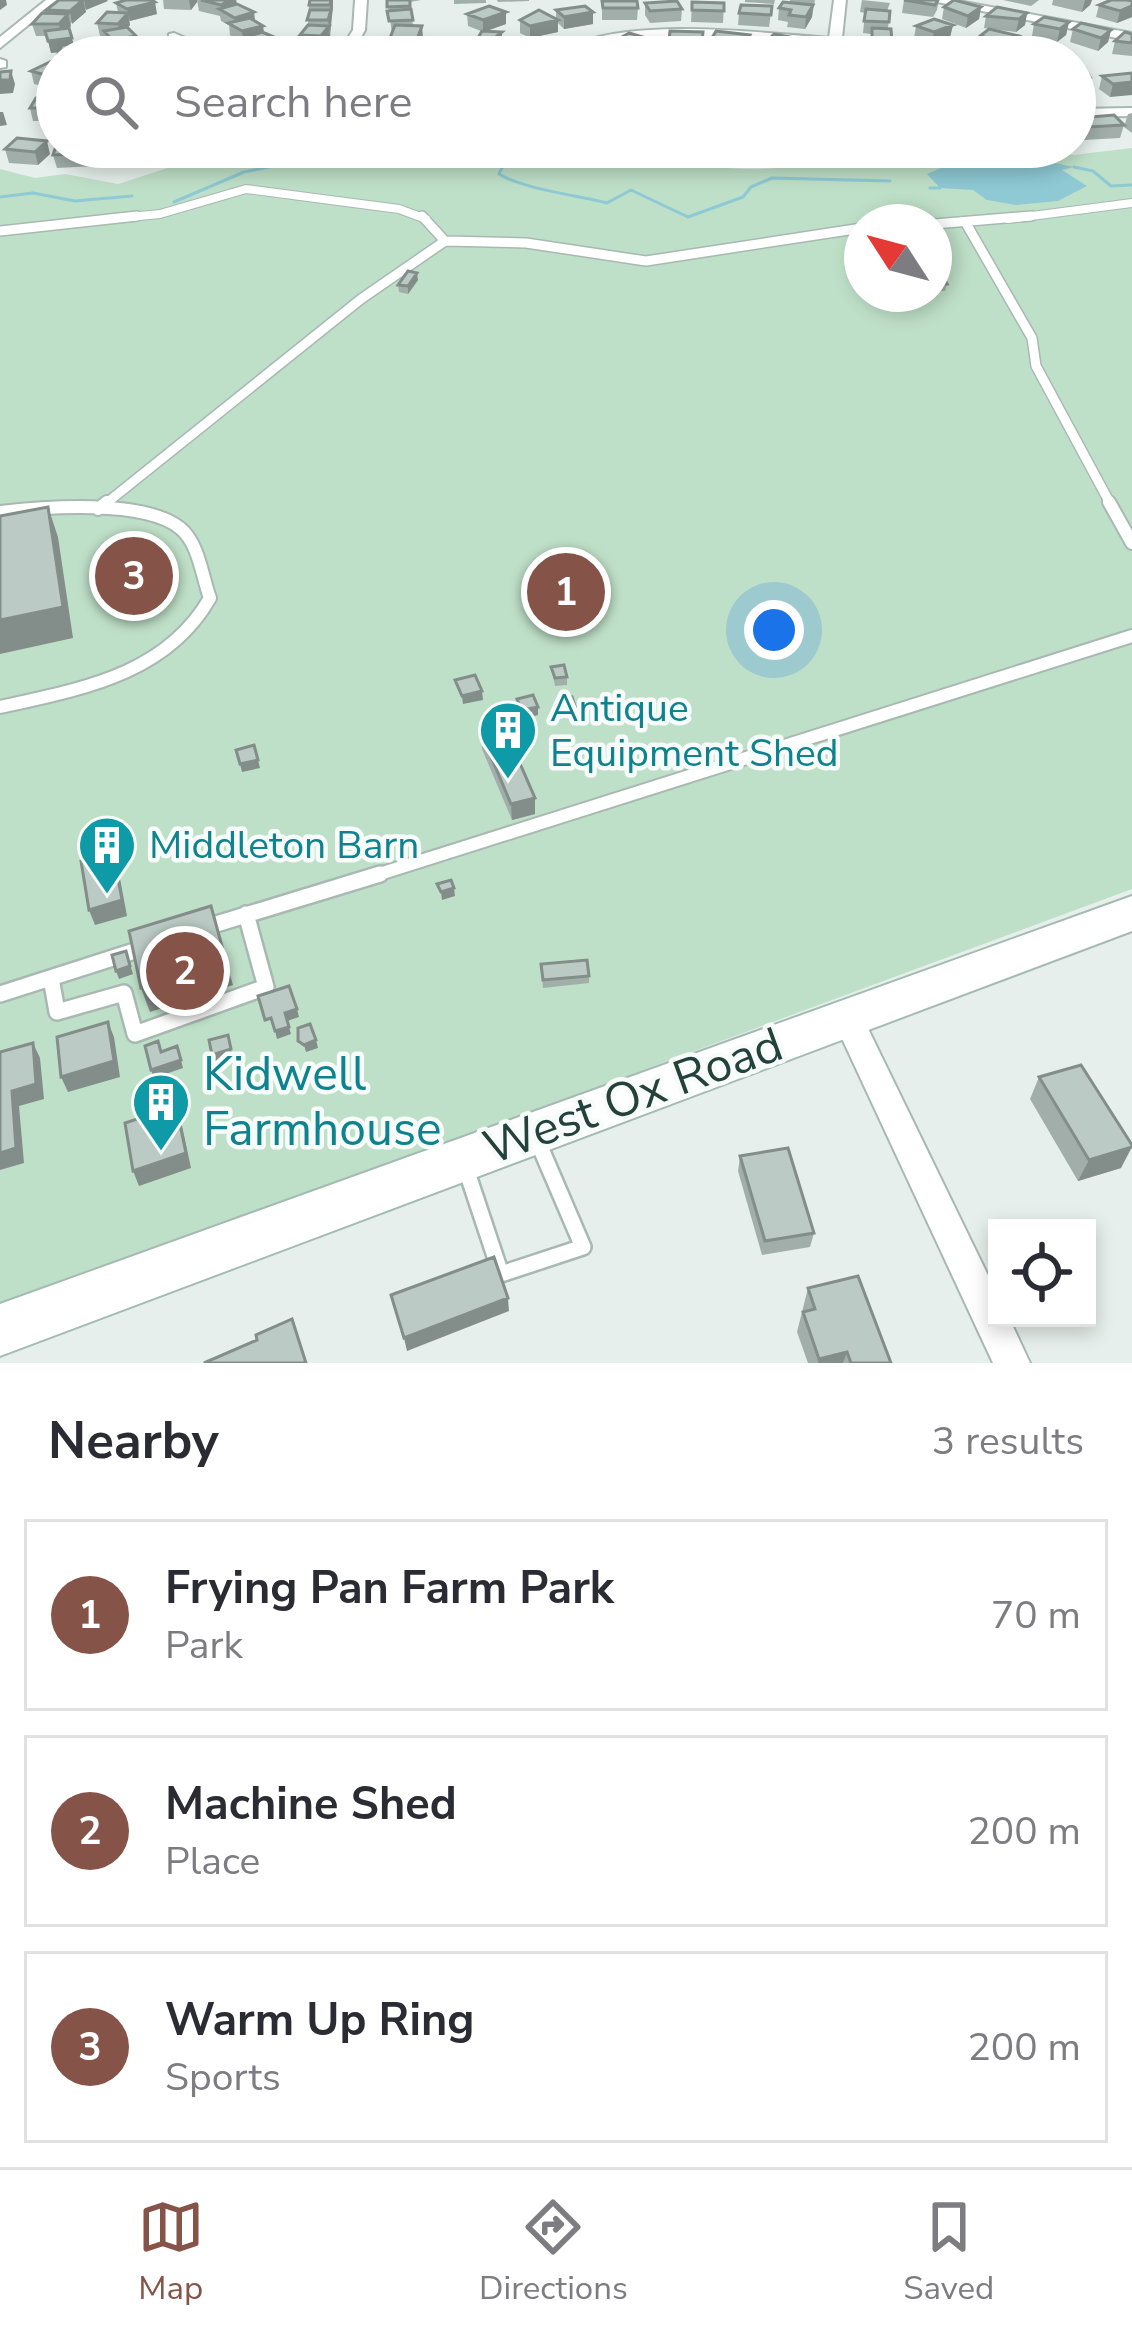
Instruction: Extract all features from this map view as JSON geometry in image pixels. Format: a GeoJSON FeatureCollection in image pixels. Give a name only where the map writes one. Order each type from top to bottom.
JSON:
{"type":"FeatureCollection","features":[{"type":"Feature","properties":{"kind":"main road","name":"West Ox Road"},"geometry":{"type":"LineString","coordinates":[[0,1330],[1132,913]]}},
{"type":"Feature","properties":{"kind":"street"},"geometry":{"type":"LineString","coordinates":[[0,44],[53,0]]}},
{"type":"Feature","properties":{"kind":"street"},"geometry":{"type":"LineString","coordinates":[[355,36],[362,0]]}},
{"type":"Feature","properties":{"kind":"street"},"geometry":{"type":"LineString","coordinates":[[835,36],[840,0]]}},
{"type":"Feature","properties":{"kind":"street"},"geometry":{"type":"LineString","coordinates":[[933,0],[1132,37]]}},
{"type":"Feature","properties":{"kind":"street"},"geometry":{"type":"LineString","coordinates":[[1096,113],[1132,112]]}},
{"type":"Feature","properties":{"kind":"street"},"geometry":{"type":"LineString","coordinates":[[847,1017],[1012,1363]]}},
{"type":"Feature","properties":{"kind":"lane"},"geometry":{"type":"LineString","coordinates":[[0,231],[160,214],[224,192],[246,190],[399,209],[424,217],[445,242]]}},
{"type":"Feature","properties":{"kind":"lane"},"geometry":{"type":"LineString","coordinates":[[952,225],[1132,203]]}},
{"type":"Feature","properties":{"kind":"lane"},"geometry":{"type":"LineString","coordinates":[[967,225],[1032,338],[1036,366],[1132,543]]}},
{"type":"Feature","properties":{"kind":"lane"},"geometry":{"type":"LineString","coordinates":[[98,509],[344,311],[445,242],[526,243],[646,261],[844,231]]}},
{"type":"Feature","properties":{"kind":"lane"},"geometry":{"type":"LineString","coordinates":[[0,512],[98,509],[170,521],[185,531],[210,598],[202,616],[158,656],[73,691],[0,707]]}},
{"type":"Feature","properties":{"kind":"lane"},"geometry":{"type":"LineString","coordinates":[[182,936],[1132,637]]}},
{"type":"Feature","properties":{"kind":"lane"},"geometry":{"type":"LineString","coordinates":[[51,978],[57,1012],[124,993],[134,1034],[266,987],[246,914]]}},
{"type":"Feature","properties":{"kind":"lane"},"geometry":{"type":"LineString","coordinates":[[0,994],[160,943]]}},
{"type":"Feature","properties":{"kind":"lane"},"geometry":{"type":"LineString","coordinates":[[463,1159],[501,1274],[583,1247],[534,1132]]}},
{"type":"Feature","properties":{"kind":"green space"},"geometry":{"type":"Polygon","coordinates":[[[1132,148],[1132,889],[0,1308],[0,169],[35,178],[65,174],[118,184],[168,168],[1096,168],[1096,152],[1132,148]]]}},
{"type":"Feature","properties":{"kind":"water"},"geometry":{"type":"Polygon","coordinates":[[[941,168],[1070,168],[1062,170],[1087,186],[1058,201],[1016,205],[987,200],[973,190],[940,188],[927,174],[941,168]]]}},
{"type":"Feature","properties":{"kind":"building"},"geometry":{"type":"Polygon","coordinates":[[[59,0],[83,0],[70,11],[46,10],[59,0]]]}},
{"type":"Feature","properties":{"kind":"building"},"geometry":{"type":"Polygon","coordinates":[[[310,0],[331,0],[330,5],[309,5],[310,0]]]}},
{"type":"Feature","properties":{"kind":"building"},"geometry":{"type":"Polygon","coordinates":[[[387,0],[410,0],[410,6],[387,7],[387,0]]]}},
{"type":"Feature","properties":{"kind":"building"},"geometry":{"type":"Polygon","coordinates":[[[954,0],[981,7],[968,16],[944,7],[954,0]]]}},
{"type":"Feature","properties":{"kind":"building"},"geometry":{"type":"Polygon","coordinates":[[[602,1],[637,1],[638,8],[603,8],[602,1]]]}},
{"type":"Feature","properties":{"kind":"building"},"geometry":{"type":"Polygon","coordinates":[[[677,1],[682,9],[650,11],[645,3],[677,1]]]}},
{"type":"Feature","properties":{"kind":"building"},"geometry":{"type":"Polygon","coordinates":[[[1132,1],[1132,6],[1120,11],[1099,5],[1132,1]]]}},
{"type":"Feature","properties":{"kind":"building"},"geometry":{"type":"Polygon","coordinates":[[[155,2],[127,9],[116,3],[155,2]]]}},
{"type":"Feature","properties":{"kind":"building"},"geometry":{"type":"Polygon","coordinates":[[[692,2],[724,3],[724,11],[692,10],[692,2]]]}},
{"type":"Feature","properties":{"kind":"building"},"geometry":{"type":"Polygon","coordinates":[[[783,2],[813,5],[806,17],[789,15],[791,10],[779,8],[783,2]]]}},
{"type":"Feature","properties":{"kind":"building"},"geometry":{"type":"Polygon","coordinates":[[[237,4],[254,12],[235,18],[219,9],[237,4]]]}},
{"type":"Feature","properties":{"kind":"building"},"geometry":{"type":"Polygon","coordinates":[[[741,5],[772,6],[771,15],[739,13],[741,5]]]}},
{"type":"Feature","properties":{"kind":"building"},"geometry":{"type":"Polygon","coordinates":[[[489,6],[506,12],[483,20],[467,14],[489,6]]]}},
{"type":"Feature","properties":{"kind":"building"},"geometry":{"type":"Polygon","coordinates":[[[585,6],[593,12],[564,17],[556,10],[585,6]]]}},
{"type":"Feature","properties":{"kind":"building"},"geometry":{"type":"Polygon","coordinates":[[[997,7],[1027,13],[1019,19],[986,16],[997,7]]]}},
{"type":"Feature","properties":{"kind":"building"},"geometry":{"type":"Polygon","coordinates":[[[411,9],[413,20],[389,21],[387,11],[411,9]]]}},
{"type":"Feature","properties":{"kind":"building"},"geometry":{"type":"Polygon","coordinates":[[[866,9],[890,11],[889,22],[864,21],[866,9]]]}},
{"type":"Feature","properties":{"kind":"building"},"geometry":{"type":"Polygon","coordinates":[[[310,10],[331,10],[328,20],[307,20],[310,10]]]}},
{"type":"Feature","properties":{"kind":"building"},"geometry":{"type":"Polygon","coordinates":[[[539,10],[558,20],[530,26],[520,20],[539,10]]]}},
{"type":"Feature","properties":{"kind":"building"},"geometry":{"type":"Polygon","coordinates":[[[107,12],[128,13],[118,24],[97,23],[107,12]]]}},
{"type":"Feature","properties":{"kind":"building"},"geometry":{"type":"Polygon","coordinates":[[[42,13],[68,14],[59,24],[32,24],[42,13]]]}},
{"type":"Feature","properties":{"kind":"building"},"geometry":{"type":"Polygon","coordinates":[[[1044,17],[1069,22],[1060,29],[1034,24],[1044,17]]]}},
{"type":"Feature","properties":{"kind":"building"},"geometry":{"type":"Polygon","coordinates":[[[250,18],[263,26],[242,31],[228,23],[250,18]]]}},
{"type":"Feature","properties":{"kind":"building"},"geometry":{"type":"Polygon","coordinates":[[[934,19],[953,25],[934,32],[916,26],[934,19]]]}},
{"type":"Feature","properties":{"kind":"building"},"geometry":{"type":"Polygon","coordinates":[[[1081,23],[1111,30],[1101,38],[1073,29],[1081,23]]]}},
{"type":"Feature","properties":{"kind":"building"},"geometry":{"type":"Polygon","coordinates":[[[308,25],[329,26],[321,36],[300,35],[308,25]]]}},
{"type":"Feature","properties":{"kind":"building"},"geometry":{"type":"Polygon","coordinates":[[[395,25],[422,26],[418,36],[391,36],[395,25]]]}},
{"type":"Feature","properties":{"kind":"building"},"geometry":{"type":"Polygon","coordinates":[[[127,27],[136,36],[108,36],[104,31],[127,27]]]}},
{"type":"Feature","properties":{"kind":"building"},"geometry":{"type":"Polygon","coordinates":[[[69,28],[71,36],[46,36],[45,31],[69,28]]]}},
{"type":"Feature","properties":{"kind":"building"},"geometry":{"type":"Polygon","coordinates":[[[872,28],[891,29],[892,36],[872,36],[872,28]]]}},
{"type":"Feature","properties":{"kind":"building"},"geometry":{"type":"Polygon","coordinates":[[[989,29],[1019,36],[980,36],[989,29]]]}},
{"type":"Feature","properties":{"kind":"building"},"geometry":{"type":"Polygon","coordinates":[[[670,31],[703,32],[703,36],[669,36],[670,31]]]}},
{"type":"Feature","properties":{"kind":"building"},"geometry":{"type":"Polygon","coordinates":[[[716,31],[750,35],[749,36],[713,36],[716,31]]]}},
{"type":"Feature","properties":{"kind":"building"},"geometry":{"type":"Polygon","coordinates":[[[1125,32],[1132,34],[1132,43],[1115,41],[1125,32]]]}},
{"type":"Feature","properties":{"kind":"building"},"geometry":{"type":"Polygon","coordinates":[[[1132,73],[1132,82],[1113,84],[1102,76],[1132,73]]]}},
{"type":"Feature","properties":{"kind":"building"},"geometry":{"type":"Polygon","coordinates":[[[1114,115],[1124,125],[1096,127],[1096,117],[1114,115]]]}},
{"type":"Feature","properties":{"kind":"building"},"geometry":{"type":"Polygon","coordinates":[[[17,138],[36,140],[35,152],[5,149],[17,138]]]}},
{"type":"Feature","properties":{"kind":"building"},"geometry":{"type":"Polygon","coordinates":[[[408,271],[417,273],[408,286],[398,285],[408,271]]]}},
{"type":"Feature","properties":{"kind":"building"},"geometry":{"type":"Polygon","coordinates":[[[48,507],[63,607],[0,620],[0,516],[48,507]]]}},
{"type":"Feature","properties":{"kind":"building"},"geometry":{"type":"Polygon","coordinates":[[[564,665],[567,677],[555,678],[551,667],[564,665]]]}},
{"type":"Feature","properties":{"kind":"building"},"geometry":{"type":"Polygon","coordinates":[[[475,675],[482,691],[462,696],[455,680],[475,675]]]}},
{"type":"Feature","properties":{"kind":"building"},"geometry":{"type":"Polygon","coordinates":[[[533,695],[538,707],[522,710],[517,699],[533,695]]]}},
{"type":"Feature","properties":{"kind":"building"},"geometry":{"type":"Polygon","coordinates":[[[572,697],[576,709],[563,711],[560,699],[572,697]]]}},
{"type":"Feature","properties":{"kind":"building","name":"Antique Equipment Shed"},"geometry":{"type":"Polygon","coordinates":[[[504,727],[535,798],[511,804],[481,733],[504,727]]]}},
{"type":"Feature","properties":{"kind":"building"},"geometry":{"type":"Polygon","coordinates":[[[254,745],[258,760],[240,764],[236,750],[254,745]]]}},
{"type":"Feature","properties":{"kind":"building"},"geometry":{"type":"Polygon","coordinates":[[[113,852],[122,900],[89,910],[81,861],[113,852]]]}},
{"type":"Feature","properties":{"kind":"building"},"geometry":{"type":"Polygon","coordinates":[[[451,880],[454,888],[441,892],[437,884],[451,880]]]}},
{"type":"Feature","properties":{"kind":"building"},"geometry":{"type":"Polygon","coordinates":[[[211,906],[226,961],[141,988],[129,931],[211,906]]]}},
{"type":"Feature","properties":{"kind":"building"},"geometry":{"type":"Polygon","coordinates":[[[126,951],[130,966],[116,971],[112,955],[126,951]]]}},
{"type":"Feature","properties":{"kind":"building"},"geometry":{"type":"Polygon","coordinates":[[[587,960],[589,976],[543,980],[541,964],[587,960]]]}},
{"type":"Feature","properties":{"kind":"building"},"geometry":{"type":"Polygon","coordinates":[[[289,986],[297,1009],[285,1013],[289,1027],[275,1031],[271,1018],[265,1020],[258,996],[289,986]]]}},
{"type":"Feature","properties":{"kind":"building"},"geometry":{"type":"Polygon","coordinates":[[[108,1022],[114,1061],[61,1077],[57,1037],[108,1022]]]}},
{"type":"Feature","properties":{"kind":"building"},"geometry":{"type":"Polygon","coordinates":[[[310,1024],[316,1040],[304,1045],[298,1041],[298,1028],[310,1024]]]}},
{"type":"Feature","properties":{"kind":"building"},"geometry":{"type":"Polygon","coordinates":[[[228,1035],[231,1049],[212,1055],[209,1040],[228,1035]]]}},
{"type":"Feature","properties":{"kind":"building"},"geometry":{"type":"Polygon","coordinates":[[[158,1041],[161,1052],[177,1046],[181,1060],[151,1070],[145,1046],[158,1041]]]}},
{"type":"Feature","properties":{"kind":"building"},"geometry":{"type":"Polygon","coordinates":[[[33,1043],[36,1084],[12,1091],[16,1148],[0,1153],[0,1052],[33,1043]]]}},
{"type":"Feature","properties":{"kind":"building"},"geometry":{"type":"Polygon","coordinates":[[[1081,1065],[1132,1147],[1089,1160],[1039,1077],[1081,1065]]]}},
{"type":"Feature","properties":{"kind":"building","name":"Kidwell Farmhouse"},"geometry":{"type":"Polygon","coordinates":[[[176,1106],[186,1153],[133,1171],[125,1123],[176,1106]]]}},
{"type":"Feature","properties":{"kind":"building"},"geometry":{"type":"Polygon","coordinates":[[[788,1148],[814,1233],[765,1241],[740,1156],[788,1148]]]}},
{"type":"Feature","properties":{"kind":"building"},"geometry":{"type":"Polygon","coordinates":[[[494,1257],[508,1298],[404,1338],[391,1295],[494,1257]]]}},
{"type":"Feature","properties":{"kind":"building"},"geometry":{"type":"Polygon","coordinates":[[[858,1276],[891,1363],[851,1363],[847,1352],[819,1359],[803,1312],[815,1309],[808,1288],[858,1276]]]}},
{"type":"Feature","properties":{"kind":"building"},"geometry":{"type":"Polygon","coordinates":[[[292,1319],[306,1363],[204,1363],[257,1340],[256,1335],[292,1319]]]}},
{"type":"Feature","properties":{"kind":"waterway"},"geometry":{"type":"LineString","coordinates":[[174,202],[264,168]]}},
{"type":"Feature","properties":{"kind":"waterway"},"geometry":{"type":"LineString","coordinates":[[502,168],[499,174],[522,184],[607,203],[631,190],[688,217],[743,197],[751,187],[772,178],[890,181]]}},
{"type":"Feature","properties":{"kind":"waterway"},"geometry":{"type":"LineString","coordinates":[[1079,168],[1093,171],[1111,186],[1132,185]]}},
{"type":"Feature","properties":{"kind":"waterway"},"geometry":{"type":"LineString","coordinates":[[930,188],[940,188]]}},
{"type":"Feature","properties":{"kind":"waterway"},"geometry":{"type":"LineString","coordinates":[[0,197],[33,193],[75,201],[132,196]]}},
{"type":"Feature","properties":{"kind":"place","name":"Warm Up Ring"},"geometry":{"type":"Point","coordinates":[134,576]}},
{"type":"Feature","properties":{"kind":"place","name":"Frying Pan Farm Park"},"geometry":{"type":"Point","coordinates":[566,592]}},
{"type":"Feature","properties":{"kind":"place","name":"Antique Equipment Shed"},"geometry":{"type":"Point","coordinates":[508,781]}},
{"type":"Feature","properties":{"kind":"place","name":"Middleton Barn"},"geometry":{"type":"Point","coordinates":[107,896]}},
{"type":"Feature","properties":{"kind":"place","name":"Machine Shed"},"geometry":{"type":"Point","coordinates":[185,971]}},
{"type":"Feature","properties":{"kind":"place","name":"Kidwell Farmhouse"},"geometry":{"type":"Point","coordinates":[161,1153]}}]}
